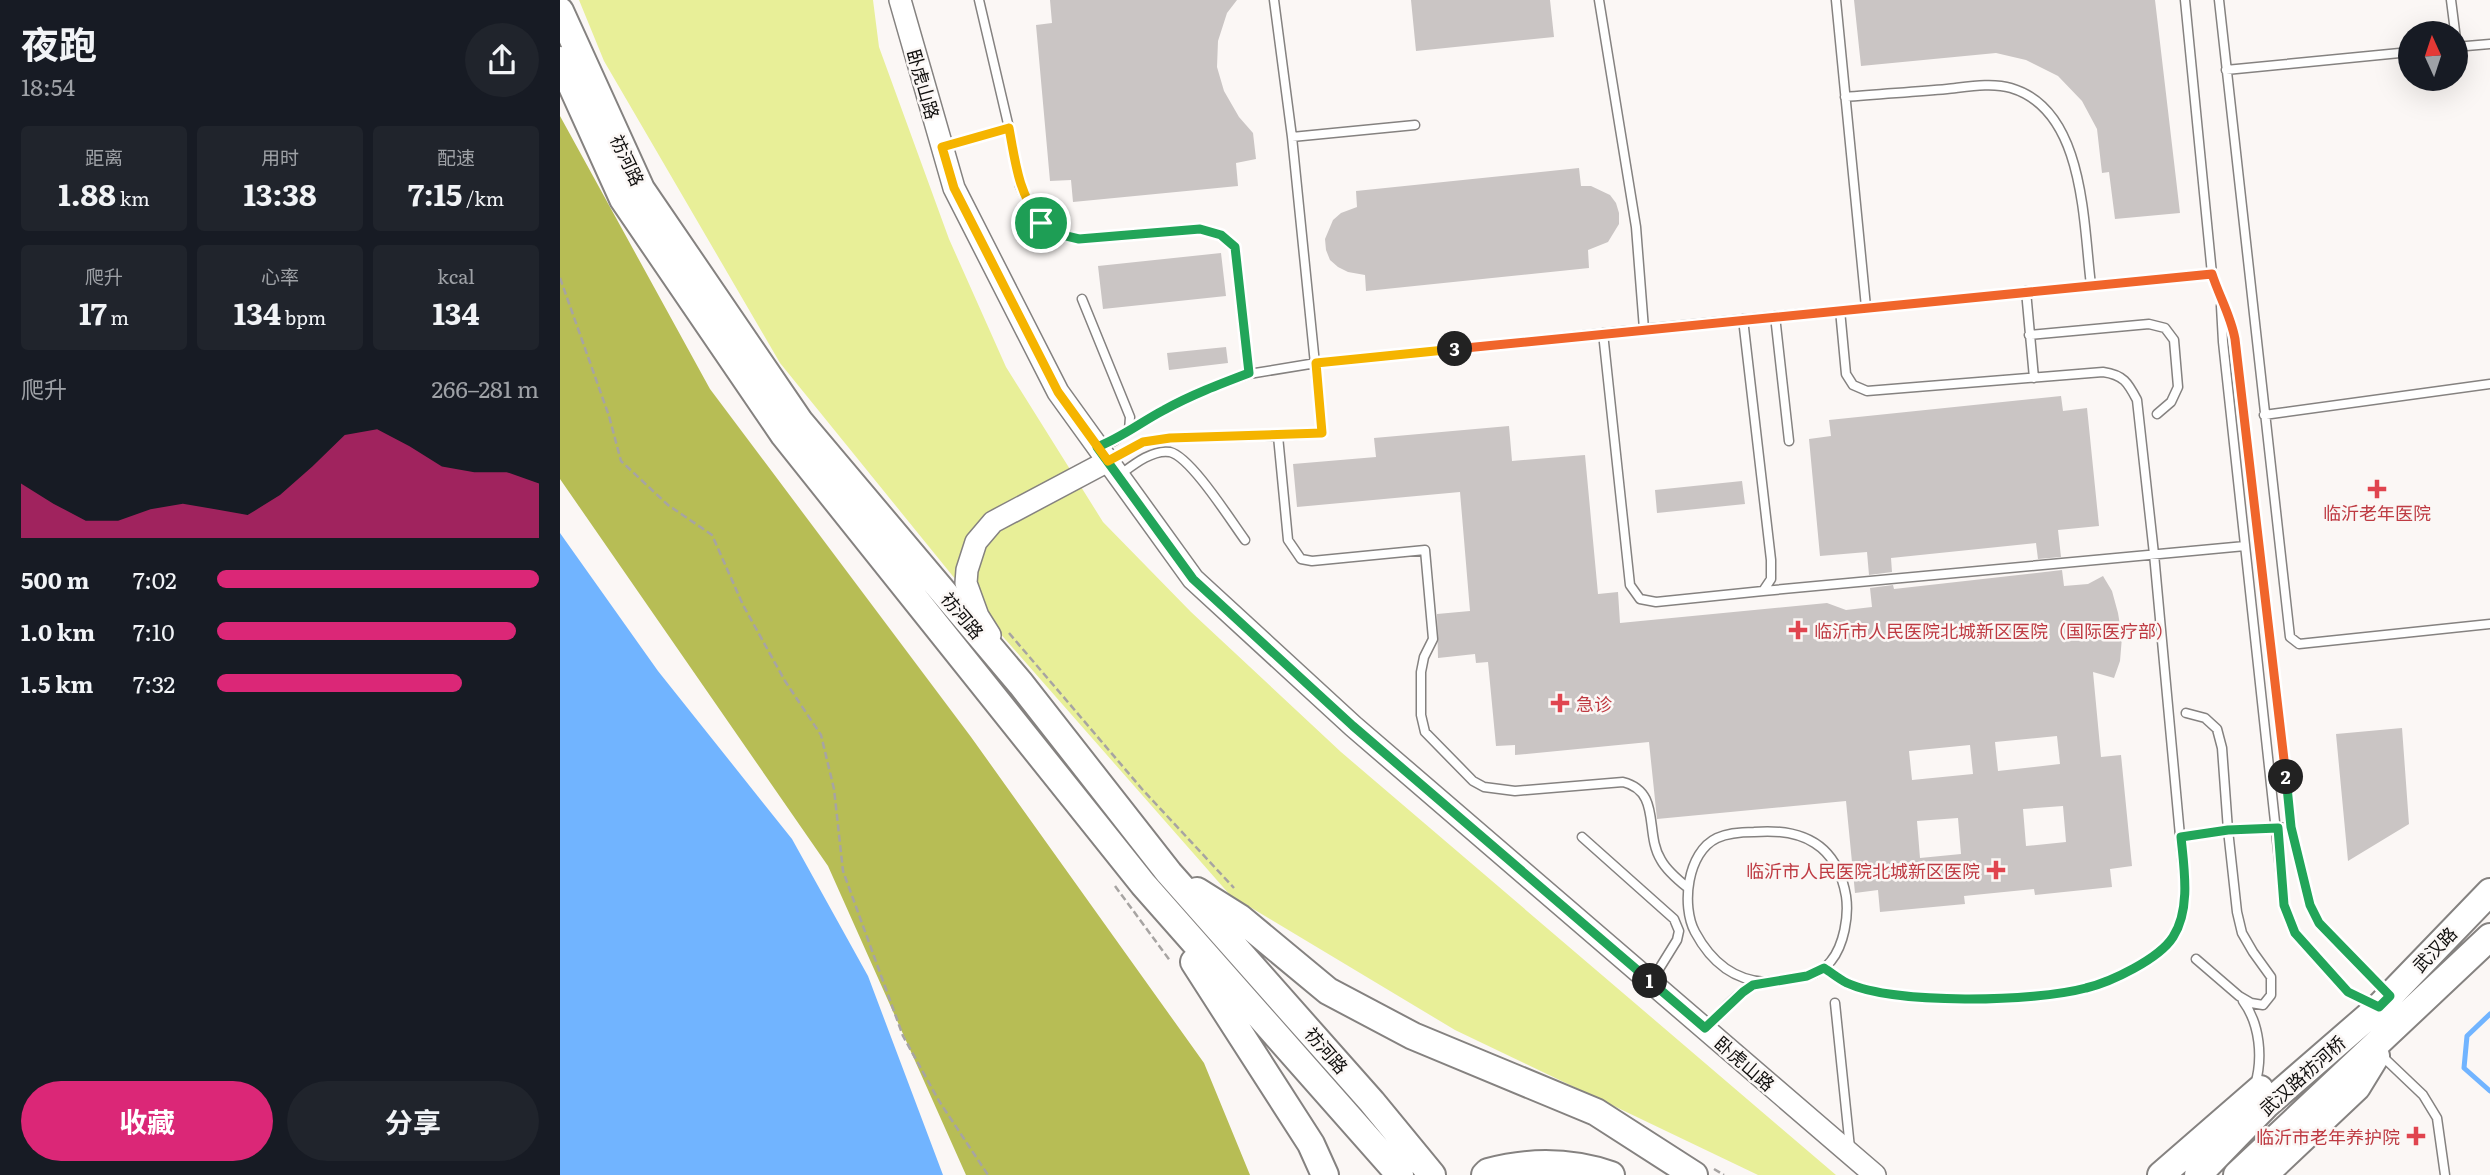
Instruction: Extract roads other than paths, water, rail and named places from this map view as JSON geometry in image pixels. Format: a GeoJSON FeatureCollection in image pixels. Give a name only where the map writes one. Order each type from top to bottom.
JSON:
{"type":"FeatureCollection","features":[{"type":"Feature","properties":{"kind":"main road","name":"祊河路"},"geometry":{"type":"LineString","coordinates":[[560,11],[641,189],[800,422],[1021,684],[1169,873],[1363,1092],[1432,1175]]}},
{"type":"Feature","properties":{"kind":"main road","name":"祊河路"},"geometry":{"type":"LineString","coordinates":[[560,60],[623,199],[784,435],[1143,884],[1400,1175]]}},
{"type":"Feature","properties":{"kind":"main road"},"geometry":{"type":"LineString","coordinates":[[1169,873],[1240,918],[1328,991],[1413,1036],[1596,1112],[1704,1172]]}},
{"type":"Feature","properties":{"kind":"main road"},"geometry":{"type":"LineString","coordinates":[[1143,884],[1261,1064],[1311,1144],[1325,1175]]}},
{"type":"Feature","properties":{"kind":"main road","name":"武汉路"},"geometry":{"type":"LineString","coordinates":[[2389,1008],[2490,892]]}},
{"type":"Feature","properties":{"kind":"main road","name":"武汉路"},"geometry":{"type":"LineString","coordinates":[[2389,1008],[2490,937]]}},
{"type":"Feature","properties":{"kind":"main road"},"geometry":{"type":"LineString","coordinates":[[2264,1175],[2357,1087],[2378,1053],[2389,1008]]}},
{"type":"Feature","properties":{"kind":"main road"},"geometry":{"type":"LineString","coordinates":[[2161,1175],[2259,1101],[2317,1039],[2389,1008]]}},
{"type":"Feature","properties":{"kind":"main road","name":"武汉路祊河桥"},"geometry":{"type":"LineString","coordinates":[[2237,1175],[2285,1128],[2389,1008]]}},
{"type":"Feature","properties":{"kind":"main road","name":"武汉路祊河桥"},"geometry":{"type":"LineString","coordinates":[[2198,1175],[2259,1101]]}},
{"type":"Feature","properties":{"kind":"main road"},"geometry":{"type":"LineString","coordinates":[[1485,1175],[1516,1165],[1556,1163],[1598,1170],[1611,1175]]}},
{"type":"Feature","properties":{"kind":"street","name":"卧虎山路"},"geometry":{"type":"LineString","coordinates":[[900,0],[954,188],[1058,392],[1193,579],[1353,726],[1875,1175]]}},
{"type":"Feature","properties":{"kind":"street"},"geometry":{"type":"LineString","coordinates":[[1021,684],[978,617],[966,583],[967,570],[976,542],[993,523],[1108,461]]}},
{"type":"Feature","properties":{"kind":"lane"},"geometry":{"type":"LineString","coordinates":[[979,0],[1020,186],[1041,223],[1058,234],[1079,239],[1200,229],[1221,235],[1235,247],[1249,373]]}},
{"type":"Feature","properties":{"kind":"lane"},"geometry":{"type":"LineString","coordinates":[[1108,461],[1143,442],[1170,438],[1322,433],[1292,136],[1274,0]]}},
{"type":"Feature","properties":{"kind":"lane"},"geometry":{"type":"LineString","coordinates":[[1599,0],[1636,227],[1644,329]]}},
{"type":"Feature","properties":{"kind":"lane"},"geometry":{"type":"LineString","coordinates":[[1836,0],[1866,307]]}},
{"type":"Feature","properties":{"kind":"lane"},"geometry":{"type":"LineString","coordinates":[[2185,0],[2212,274],[2221,303],[2232,323],[2235,339],[2291,827],[2310,905],[2319,923],[2389,1008]]}},
{"type":"Feature","properties":{"kind":"lane"},"geometry":{"type":"LineString","coordinates":[[2219,0],[2290,637],[2299,644],[2490,624]]}},
{"type":"Feature","properties":{"kind":"lane"},"geometry":{"type":"LineString","coordinates":[[2451,0],[2453,21]]}},
{"type":"Feature","properties":{"kind":"lane"},"geometry":{"type":"LineString","coordinates":[[2468,46],[2490,44]]}},
{"type":"Feature","properties":{"kind":"lane"},"geometry":{"type":"LineString","coordinates":[[2227,70],[2398,53]]}},
{"type":"Feature","properties":{"kind":"lane"},"geometry":{"type":"LineString","coordinates":[[1845,97],[1975,86],[2010,87],[2031,97],[2054,115],[2070,148],[2077,174],[2091,285]]}},
{"type":"Feature","properties":{"kind":"lane"},"geometry":{"type":"LineString","coordinates":[[1292,136],[1415,125]]}},
{"type":"Feature","properties":{"kind":"lane"},"geometry":{"type":"LineString","coordinates":[[942,147],[1009,128]]}},
{"type":"Feature","properties":{"kind":"lane"},"geometry":{"type":"LineString","coordinates":[[1108,461],[1114,441],[1129,431],[1205,390],[1249,373],[1316,363],[1603,333],[2212,274]]}},
{"type":"Feature","properties":{"kind":"lane"},"geometry":{"type":"LineString","coordinates":[[2026,291],[2034,378]]}},
{"type":"Feature","properties":{"kind":"lane"},"geometry":{"type":"LineString","coordinates":[[1082,299],[1130,417],[1129,431]]}},
{"type":"Feature","properties":{"kind":"lane"},"geometry":{"type":"LineString","coordinates":[[2221,303],[2284,905],[2295,933],[2348,992],[2389,1008]]}},
{"type":"Feature","properties":{"kind":"lane"},"geometry":{"type":"LineString","coordinates":[[1824,968],[1848,983],[1917,997],[1968,999],[2086,989],[2120,975],[2155,954],[2173,938],[2181,915],[2185,890],[2137,400],[2128,384],[2116,374],[2103,372],[1867,391],[1853,384],[1846,374],[1840,310]]}},
{"type":"Feature","properties":{"kind":"lane"},"geometry":{"type":"LineString","coordinates":[[1775,316],[1789,441]]}},
{"type":"Feature","properties":{"kind":"lane"},"geometry":{"type":"LineString","coordinates":[[1743,319],[1771,560],[1771,579],[1763,591]]}},
{"type":"Feature","properties":{"kind":"lane"},"geometry":{"type":"LineString","coordinates":[[2029,335],[2149,324],[2165,328],[2174,340],[2178,387],[2171,402],[2157,414]]}},
{"type":"Feature","properties":{"kind":"lane"},"geometry":{"type":"LineString","coordinates":[[1603,333],[1630,585],[1640,599],[1656,602],[2245,546]]}},
{"type":"Feature","properties":{"kind":"lane"},"geometry":{"type":"LineString","coordinates":[[2264,415],[2490,384]]}},
{"type":"Feature","properties":{"kind":"lane"},"geometry":{"type":"LineString","coordinates":[[1278,436],[1289,540],[1301,559],[1312,561],[1425,550],[1433,639],[1424,657],[1421,672],[1421,715],[1425,732],[1473,781],[1484,787],[1515,791],[1623,782],[1635,785],[1643,793],[1648,805],[1653,842],[1660,860],[1688,888]]}},
{"type":"Feature","properties":{"kind":"lane"},"geometry":{"type":"LineString","coordinates":[[1108,461],[1170,452],[1188,462],[1245,540]]}},
{"type":"Feature","properties":{"kind":"lane"},"geometry":{"type":"LineString","coordinates":[[2186,713],[2205,718],[2217,729],[2222,748],[2237,912],[2242,933],[2272,977],[2271,995],[2263,1005],[2251,1003],[2196,959]]}},
{"type":"Feature","properties":{"kind":"lane"},"geometry":{"type":"LineString","coordinates":[[2181,837],[2228,830],[2291,827]]}},
{"type":"Feature","properties":{"kind":"lane"},"geometry":{"type":"LineString","coordinates":[[1705,1028],[1753,985],[1807,976],[1824,968],[1839,949],[1847,907],[1839,869],[1822,847],[1807,837],[1777,830],[1734,833],[1716,838],[1705,847],[1692,871],[1688,888],[1690,923],[1701,944],[1719,964],[1738,976],[1749,981],[1765,982]]}},
{"type":"Feature","properties":{"kind":"lane"},"geometry":{"type":"LineString","coordinates":[[1582,837],[1674,919],[1679,931],[1677,940],[1651,982]]}},
{"type":"Feature","properties":{"kind":"lane"},"geometry":{"type":"LineString","coordinates":[[2239,996],[2253,1015],[2257,1034],[2259,1101]]}},
{"type":"Feature","properties":{"kind":"lane"},"geometry":{"type":"LineString","coordinates":[[1835,1003],[1851,1154]]}},
{"type":"Feature","properties":{"kind":"lane"},"geometry":{"type":"LineString","coordinates":[[2378,1053],[2423,1095],[2437,1118],[2445,1175]]}},
{"type":"Feature","properties":{"kind":"water"},"geometry":{"type":"Polygon","coordinates":[[[560,533],[658,671],[792,839],[868,976],[943,1175],[560,1175],[560,533]]]}},
{"type":"Feature","properties":{"kind":"waterway"},"geometry":{"type":"LineString","coordinates":[[2490,1014],[2467,1036],[2464,1068],[2490,1091]]}},
{"type":"Feature","properties":{"kind":"place","name":"临沂老年医院"},"geometry":{"type":"Point","coordinates":[2377,489]}},
{"type":"Feature","properties":{"kind":"place","name":"临沂市人民医院北城新区医院（国际医疗部）"},"geometry":{"type":"Point","coordinates":[1798,630]}},
{"type":"Feature","properties":{"kind":"place","name":"急诊"},"geometry":{"type":"Point","coordinates":[1560,703]}},
{"type":"Feature","properties":{"kind":"place","name":"临沂市人民医院北城新区医院"},"geometry":{"type":"Point","coordinates":[1996,870]}},
{"type":"Feature","properties":{"kind":"place","name":"临沂市老年养护院"},"geometry":{"type":"Point","coordinates":[2416,1136]}}]}
